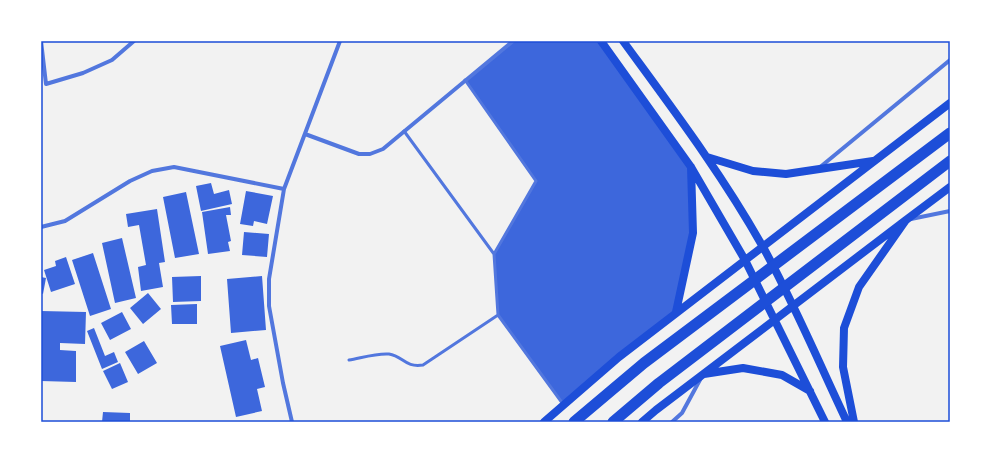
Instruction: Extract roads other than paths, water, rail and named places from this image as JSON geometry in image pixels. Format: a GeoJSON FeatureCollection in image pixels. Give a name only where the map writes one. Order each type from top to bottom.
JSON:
{"type":"FeatureCollection","features":[{"type":"Feature","properties":{"kind":"highway"},"geometry":{"type":"LineString","coordinates":[[574,422],[644,363],[950,133]]}},
{"type":"Feature","properties":{"kind":"highway"},"geometry":{"type":"LineString","coordinates":[[613,422],[659,383],[950,162]]}},
{"type":"Feature","properties":{"kind":"main road"},"geometry":{"type":"LineString","coordinates":[[601,41],[691,166],[745,260],[825,422]]}},
{"type":"Feature","properties":{"kind":"main road"},"geometry":{"type":"LineString","coordinates":[[623,41],[707,157],[762,246],[847,422]]}},
{"type":"Feature","properties":{"kind":"main road"},"geometry":{"type":"LineString","coordinates":[[544,422],[618,357],[950,103]]}},
{"type":"Feature","properties":{"kind":"main road"},"geometry":{"type":"LineString","coordinates":[[707,157],[753,171],[786,174],[874,160]]}},
{"type":"Feature","properties":{"kind":"main road"},"geometry":{"type":"LineString","coordinates":[[676,312],[693,233],[691,166]]}},
{"type":"Feature","properties":{"kind":"main road"},"geometry":{"type":"LineString","coordinates":[[642,422],[792,306],[950,187]]}},
{"type":"Feature","properties":{"kind":"main road"},"geometry":{"type":"LineString","coordinates":[[854,422],[843,367],[844,328],[859,287],[906,220]]}},
{"type":"Feature","properties":{"kind":"main road"},"geometry":{"type":"LineString","coordinates":[[703,374],[743,368],[782,375],[810,391]]}},
{"type":"Feature","properties":{"kind":"street"},"geometry":{"type":"LineString","coordinates":[[41,41],[46,84],[83,73],[112,60],[134,41]]}},
{"type":"Feature","properties":{"kind":"street"},"geometry":{"type":"LineString","coordinates":[[292,422],[283,383],[269,306],[269,279],[284,189],[340,41]]}},
{"type":"Feature","properties":{"kind":"street"},"geometry":{"type":"LineString","coordinates":[[305,134],[359,154],[370,154],[383,149],[513,41]]}},
{"type":"Feature","properties":{"kind":"street"},"geometry":{"type":"LineString","coordinates":[[818,169],[950,60]]}},
{"type":"Feature","properties":{"kind":"street"},"geometry":{"type":"LineString","coordinates":[[41,227],[65,221],[130,181],[152,170],[174,167],[284,189]]}},
{"type":"Feature","properties":{"kind":"street"},"geometry":{"type":"LineString","coordinates":[[906,220],[950,211]]}},
{"type":"Feature","properties":{"kind":"street"},"geometry":{"type":"LineString","coordinates":[[672,422],[682,413],[703,374]]}},
{"type":"Feature","properties":{"kind":"lane"},"geometry":{"type":"LineString","coordinates":[[465,80],[536,181],[494,254]]}},
{"type":"Feature","properties":{"kind":"lane"},"geometry":{"type":"LineString","coordinates":[[404,132],[494,254],[498,314],[564,405]]}},
{"type":"Feature","properties":{"kind":"lane"},"geometry":{"type":"LineString","coordinates":[[349,360],[390,354],[408,364],[416,366],[423,365],[498,314]]}}]}
